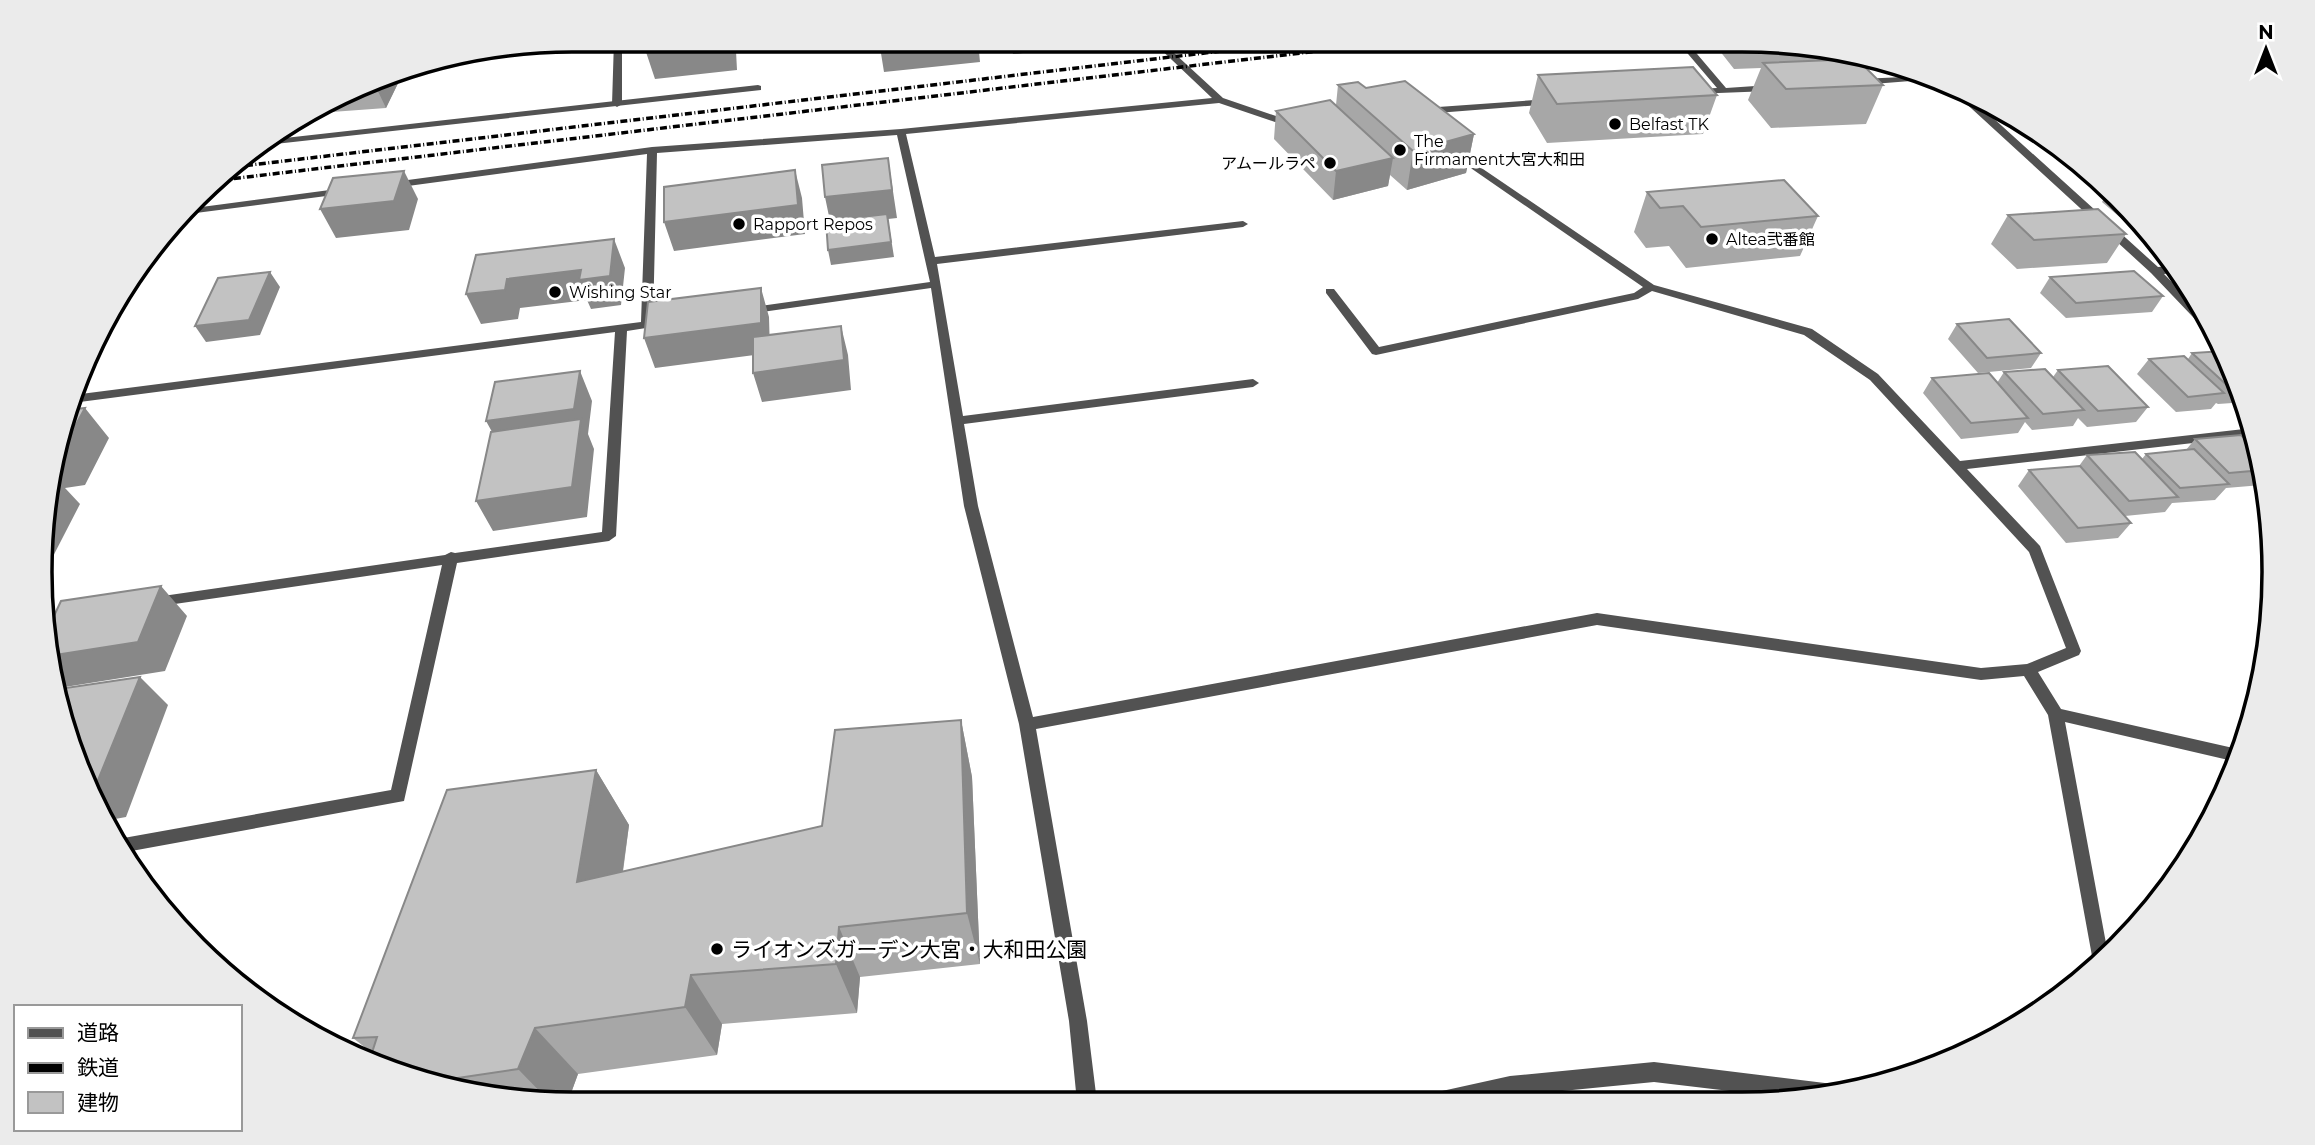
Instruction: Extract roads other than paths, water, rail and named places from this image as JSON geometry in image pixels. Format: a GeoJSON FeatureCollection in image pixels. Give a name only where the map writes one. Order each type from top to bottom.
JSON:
{"type":"FeatureCollection","features":[{"type":"Feature","properties":{"kind":"street"},"geometry":{"type":"LineString","coordinates":[[617,104],[618,52]]}},
{"type":"Feature","properties":{"kind":"street"},"geometry":{"type":"LineString","coordinates":[[1168,52],[1220,100],[1275,119],[1302,117]]}},
{"type":"Feature","properties":{"kind":"street"},"geometry":{"type":"LineString","coordinates":[[1690,52],[1723,90]]}},
{"type":"Feature","properties":{"kind":"street"},"geometry":{"type":"LineString","coordinates":[[1849,83],[1908,79]]}},
{"type":"Feature","properties":{"kind":"street"},"geometry":{"type":"LineString","coordinates":[[1682,93],[1779,87]]}},
{"type":"Feature","properties":{"kind":"street"},"geometry":{"type":"LineString","coordinates":[[282,142],[758,88]]}},
{"type":"Feature","properties":{"kind":"street"},"geometry":{"type":"LineString","coordinates":[[380,186],[652,150],[901,132],[1220,100]]}},
{"type":"Feature","properties":{"kind":"street"},"geometry":{"type":"LineString","coordinates":[[1410,112],[1560,101]]}},
{"type":"Feature","properties":{"kind":"street"},"geometry":{"type":"LineString","coordinates":[[1977,108],[2155,271],[2188,305]]}},
{"type":"Feature","properties":{"kind":"street"},"geometry":{"type":"LineString","coordinates":[[901,132],[936,284],[971,506],[1027,724],[1078,1021],[1086,1092]]}},
{"type":"Feature","properties":{"kind":"street"},"geometry":{"type":"LineString","coordinates":[[1027,724],[1597,619],[1982,674],[2028,670],[2074,652],[2035,550],[1874,377],[1808,332],[1650,287],[1443,144]]}},
{"type":"Feature","properties":{"kind":"street"},"geometry":{"type":"LineString","coordinates":[[647,326],[652,150]]}},
{"type":"Feature","properties":{"kind":"street"},"geometry":{"type":"LineString","coordinates":[[200,211],[353,190]]}},
{"type":"Feature","properties":{"kind":"street"},"geometry":{"type":"LineString","coordinates":[[931,261],[1243,223]]}},
{"type":"Feature","properties":{"kind":"street"},"geometry":{"type":"LineString","coordinates":[[2155,271],[2165,270]]}},
{"type":"Feature","properties":{"kind":"street"},"geometry":{"type":"LineString","coordinates":[[729,314],[936,284]]}},
{"type":"Feature","properties":{"kind":"street"},"geometry":{"type":"LineString","coordinates":[[1330,291],[1376,351],[1638,296],[1650,287]]}},
{"type":"Feature","properties":{"kind":"street"},"geometry":{"type":"LineString","coordinates":[[83,398],[674,322]]}},
{"type":"Feature","properties":{"kind":"street"},"geometry":{"type":"LineString","coordinates":[[140,605],[451,557],[609,536],[621,329]]}},
{"type":"Feature","properties":{"kind":"street"},"geometry":{"type":"LineString","coordinates":[[958,421],[1253,383]]}},
{"type":"Feature","properties":{"kind":"street"},"geometry":{"type":"LineString","coordinates":[[1956,466],[2244,433]]}},
{"type":"Feature","properties":{"kind":"street"},"geometry":{"type":"LineString","coordinates":[[129,844],[398,796],[451,557]]}},
{"type":"Feature","properties":{"kind":"street"},"geometry":{"type":"LineString","coordinates":[[55,618],[86,613]]}},
{"type":"Feature","properties":{"kind":"street"},"geometry":{"type":"LineString","coordinates":[[2028,670],[2056,714],[2098,951]]}},
{"type":"Feature","properties":{"kind":"street"},"geometry":{"type":"LineString","coordinates":[[2056,714],[2230,754]]}},
{"type":"Feature","properties":{"kind":"street"},"geometry":{"type":"LineString","coordinates":[[1483,1092],[1510,1086],[1654,1072],[1795,1089]]}},
{"type":"Feature","properties":{"kind":"railway"},"geometry":{"type":"LineString","coordinates":[[250,165],[1213,52]]}},
{"type":"Feature","properties":{"kind":"railway"},"geometry":{"type":"LineString","coordinates":[[234,178],[1309,52]]}},
{"type":"Feature","properties":{"kind":"place","name":"Belfast TK"},"geometry":{"type":"Point","coordinates":[1615,124]}},
{"type":"Feature","properties":{"kind":"place","name":"The Firmament大宮大和田"},"geometry":{"type":"Point","coordinates":[1400,150]}},
{"type":"Feature","properties":{"kind":"place","name":"アムールラペ"},"geometry":{"type":"Point","coordinates":[1330,163]}},
{"type":"Feature","properties":{"kind":"place","name":"Rapport Repos"},"geometry":{"type":"Point","coordinates":[739,224]}},
{"type":"Feature","properties":{"kind":"place","name":"Altea弐番館"},"geometry":{"type":"Point","coordinates":[1712,239]}},
{"type":"Feature","properties":{"kind":"place","name":"Wishing Star"},"geometry":{"type":"Point","coordinates":[555,292]}},
{"type":"Feature","properties":{"kind":"place","name":"ライオンズガーデン大宮・大和田公園"},"geometry":{"type":"Point","coordinates":[717,949]}}]}
